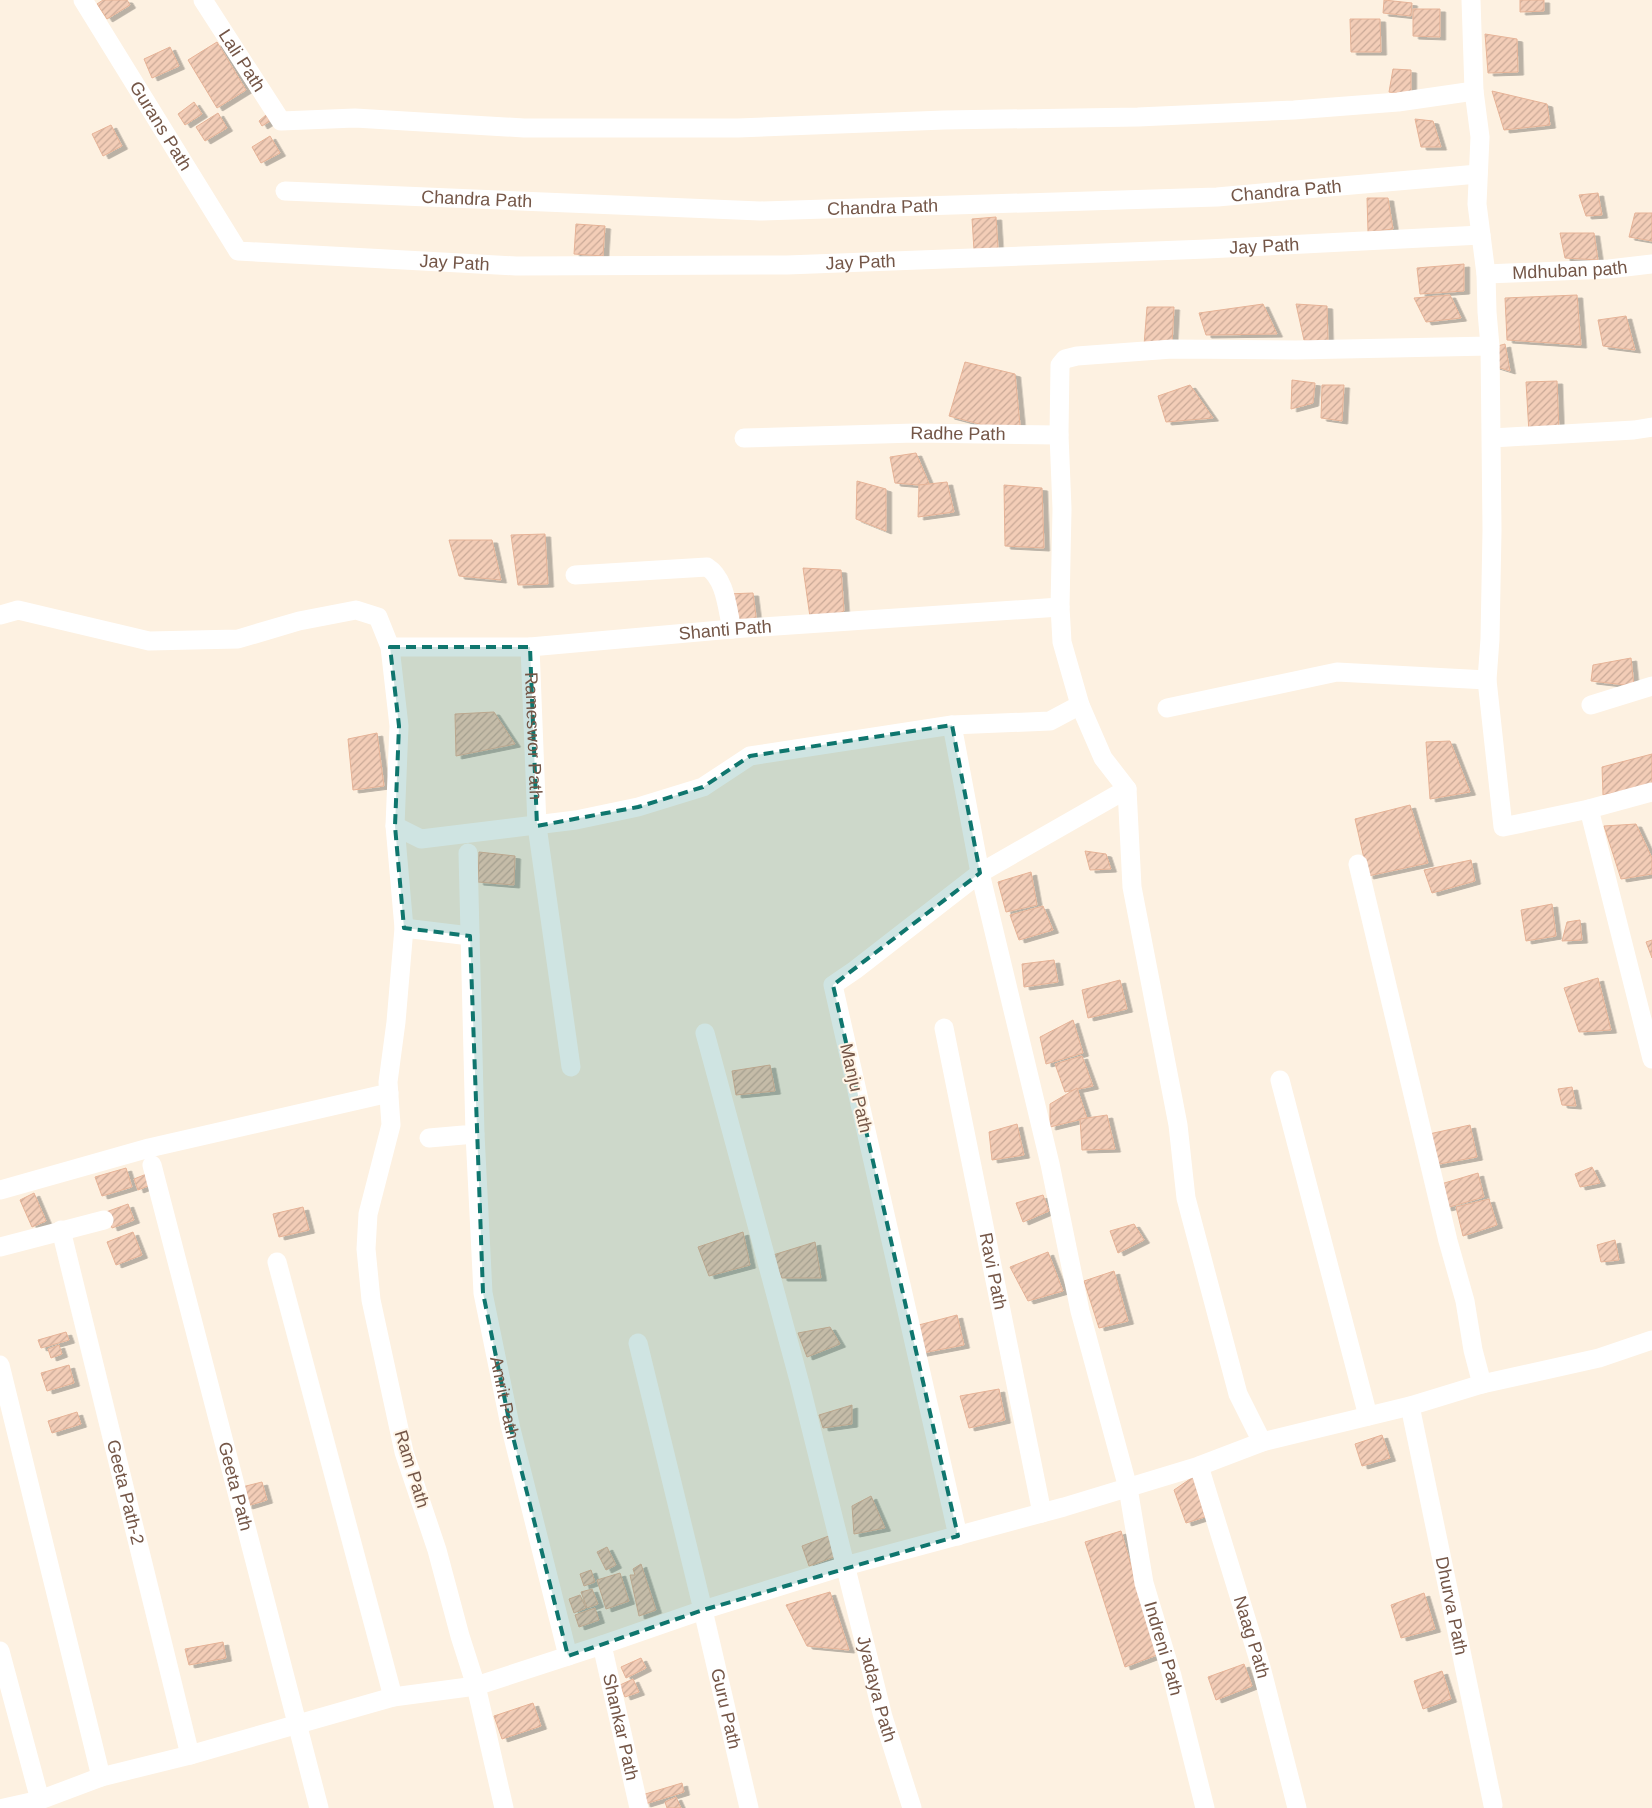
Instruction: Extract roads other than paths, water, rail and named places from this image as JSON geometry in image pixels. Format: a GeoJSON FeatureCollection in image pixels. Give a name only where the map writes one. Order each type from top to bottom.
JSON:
{"type":"FeatureCollection","features":[{"type":"Feature","properties":{"kind":"street","name":"Gurans Path"},"geometry":{"type":"LineString","coordinates":[[83,0],[238,251]]}},
{"type":"Feature","properties":{"kind":"street","name":"Lali Path"},"geometry":{"type":"LineString","coordinates":[[203,0],[282,121],[355,118],[524,128],[738,128],[944,120],[1138,117],[1294,110],[1398,102],[1474,91]]}},
{"type":"Feature","properties":{"kind":"street"},"geometry":{"type":"LineString","coordinates":[[1471,0],[1474,91],[1480,137],[1477,204],[1486,274],[1486,312],[1490,346],[1492,438],[1490,620],[1487,680],[1503,827],[1589,809],[1652,792]]}},
{"type":"Feature","properties":{"kind":"street","name":"Chandra Path"},"geometry":{"type":"LineString","coordinates":[[285,191],[760,211],[1217,197],[1478,174]]}},
{"type":"Feature","properties":{"kind":"street","name":"Jay Path"},"geometry":{"type":"LineString","coordinates":[[238,251],[516,266],[787,265],[1207,249],[1481,235]]}},
{"type":"Feature","properties":{"kind":"street","name":"Mdhuban path"},"geometry":{"type":"LineString","coordinates":[[1486,274],[1609,269],[1652,264]]}},
{"type":"Feature","properties":{"kind":"street"},"geometry":{"type":"LineString","coordinates":[[1262,1442],[1238,1394],[1186,1198],[1178,1125],[1132,887],[1126,789],[1103,758],[1080,705],[1062,642],[1060,607],[1062,509],[1059,435],[1060,365],[1065,359],[1077,356],[1172,349],[1296,350],[1490,346]]}},
{"type":"Feature","properties":{"kind":"street"},"geometry":{"type":"LineString","coordinates":[[1492,438],[1634,430],[1652,427]]}},
{"type":"Feature","properties":{"kind":"street","name":"Radhe Path"},"geometry":{"type":"LineString","coordinates":[[744,438],[915,433],[1059,435]]}},
{"type":"Feature","properties":{"kind":"street"},"geometry":{"type":"LineString","coordinates":[[575,575],[706,567],[715,572],[720,580],[732,629]]}},
{"type":"Feature","properties":{"kind":"street","name":"Shanti Path"},"geometry":{"type":"LineString","coordinates":[[390,647],[530,647],[732,629],[1060,607]]}},
{"type":"Feature","properties":{"kind":"street","name":"Ram Path"},"geometry":{"type":"LineString","coordinates":[[0,615],[18,610],[149,641],[238,639],[299,621],[356,610],[378,617],[390,647],[398,726],[395,826],[404,928],[396,1022],[388,1082],[391,1125],[368,1214],[366,1249],[371,1300],[404,1452],[437,1550],[460,1636],[476,1686],[504,1808]]}},
{"type":"Feature","properties":{"kind":"street","name":"Rameswor Path"},"geometry":{"type":"LineString","coordinates":[[530,647],[537,826],[571,1067]]}},
{"type":"Feature","properties":{"kind":"street"},"geometry":{"type":"LineString","coordinates":[[1167,708],[1337,672],[1487,680]]}},
{"type":"Feature","properties":{"kind":"street"},"geometry":{"type":"LineString","coordinates":[[1592,705],[1652,686]]}},
{"type":"Feature","properties":{"kind":"street"},"geometry":{"type":"LineString","coordinates":[[395,826],[421,839],[537,826],[638,807],[703,787],[750,756],[952,725],[1050,721],[1080,705]]}},
{"type":"Feature","properties":{"kind":"street","name":"Indreni Path"},"geometry":{"type":"LineString","coordinates":[[952,725],[980,873],[1050,1164],[1080,1311],[1128,1488],[1144,1583],[1172,1676],[1205,1808]]}},
{"type":"Feature","properties":{"kind":"street","name":"Manju Path"},"geometry":{"type":"LineString","coordinates":[[958,1536],[833,985],[980,873],[1126,789]]}},
{"type":"Feature","properties":{"kind":"street"},"geometry":{"type":"LineString","coordinates":[[1589,809],[1652,1059]]}},
{"type":"Feature","properties":{"kind":"street","name":"Amrit Path"},"geometry":{"type":"LineString","coordinates":[[468,853],[475,1134],[483,1294],[510,1425],[568,1656]]}},
{"type":"Feature","properties":{"kind":"street"},"geometry":{"type":"LineString","coordinates":[[1358,864],[1464,1301],[1473,1350],[1482,1384]]}},
{"type":"Feature","properties":{"kind":"street"},"geometry":{"type":"LineString","coordinates":[[404,928],[470,936]]}},
{"type":"Feature","properties":{"kind":"street","name":"Ravi Path"},"geometry":{"type":"LineString","coordinates":[[944,1028],[1042,1513]]}},
{"type":"Feature","properties":{"kind":"street","name":"Jyadaya Path"},"geometry":{"type":"LineString","coordinates":[[705,1033],[800,1384],[882,1717],[912,1808]]}},
{"type":"Feature","properties":{"kind":"street"},"geometry":{"type":"LineString","coordinates":[[1280,1080],[1368,1416]]}},
{"type":"Feature","properties":{"kind":"street"},"geometry":{"type":"LineString","coordinates":[[0,1190],[149,1148],[388,1093]]}},
{"type":"Feature","properties":{"kind":"street"},"geometry":{"type":"LineString","coordinates":[[429,1138],[475,1134]]}},
{"type":"Feature","properties":{"kind":"street","name":"Geeta Path"},"geometry":{"type":"LineString","coordinates":[[152,1165],[319,1808]]}},
{"type":"Feature","properties":{"kind":"street"},"geometry":{"type":"LineString","coordinates":[[0,1247],[104,1220]]}},
{"type":"Feature","properties":{"kind":"street","name":"Geeta Path-2"},"geometry":{"type":"LineString","coordinates":[[61,1230],[190,1755]]}},
{"type":"Feature","properties":{"kind":"street"},"geometry":{"type":"LineString","coordinates":[[277,1262],[393,1698]]}},
{"type":"Feature","properties":{"kind":"street"},"geometry":{"type":"LineString","coordinates":[[4,1808],[40,1800],[101,1777],[190,1755],[393,1698],[476,1686],[703,1610],[845,1566],[1128,1488],[1199,1466],[1262,1442],[1410,1406],[1482,1384],[1599,1358],[1652,1340]]}},
{"type":"Feature","properties":{"kind":"street","name":"Guru Path"},"geometry":{"type":"LineString","coordinates":[[638,1343],[749,1808]]}},
{"type":"Feature","properties":{"kind":"street"},"geometry":{"type":"LineString","coordinates":[[0,1365],[101,1777]]}},
{"type":"Feature","properties":{"kind":"street","name":"Dhurva Path"},"geometry":{"type":"LineString","coordinates":[[1410,1406],[1493,1805]]}},
{"type":"Feature","properties":{"kind":"street","name":"Naag Path"},"geometry":{"type":"LineString","coordinates":[[1199,1466],[1261,1667],[1297,1808]]}},
{"type":"Feature","properties":{"kind":"street","name":"Shankar Path"},"geometry":{"type":"LineString","coordinates":[[602,1645],[639,1808]]}},
{"type":"Feature","properties":{"kind":"street"},"geometry":{"type":"LineString","coordinates":[[0,1651],[40,1800]]}}]}
